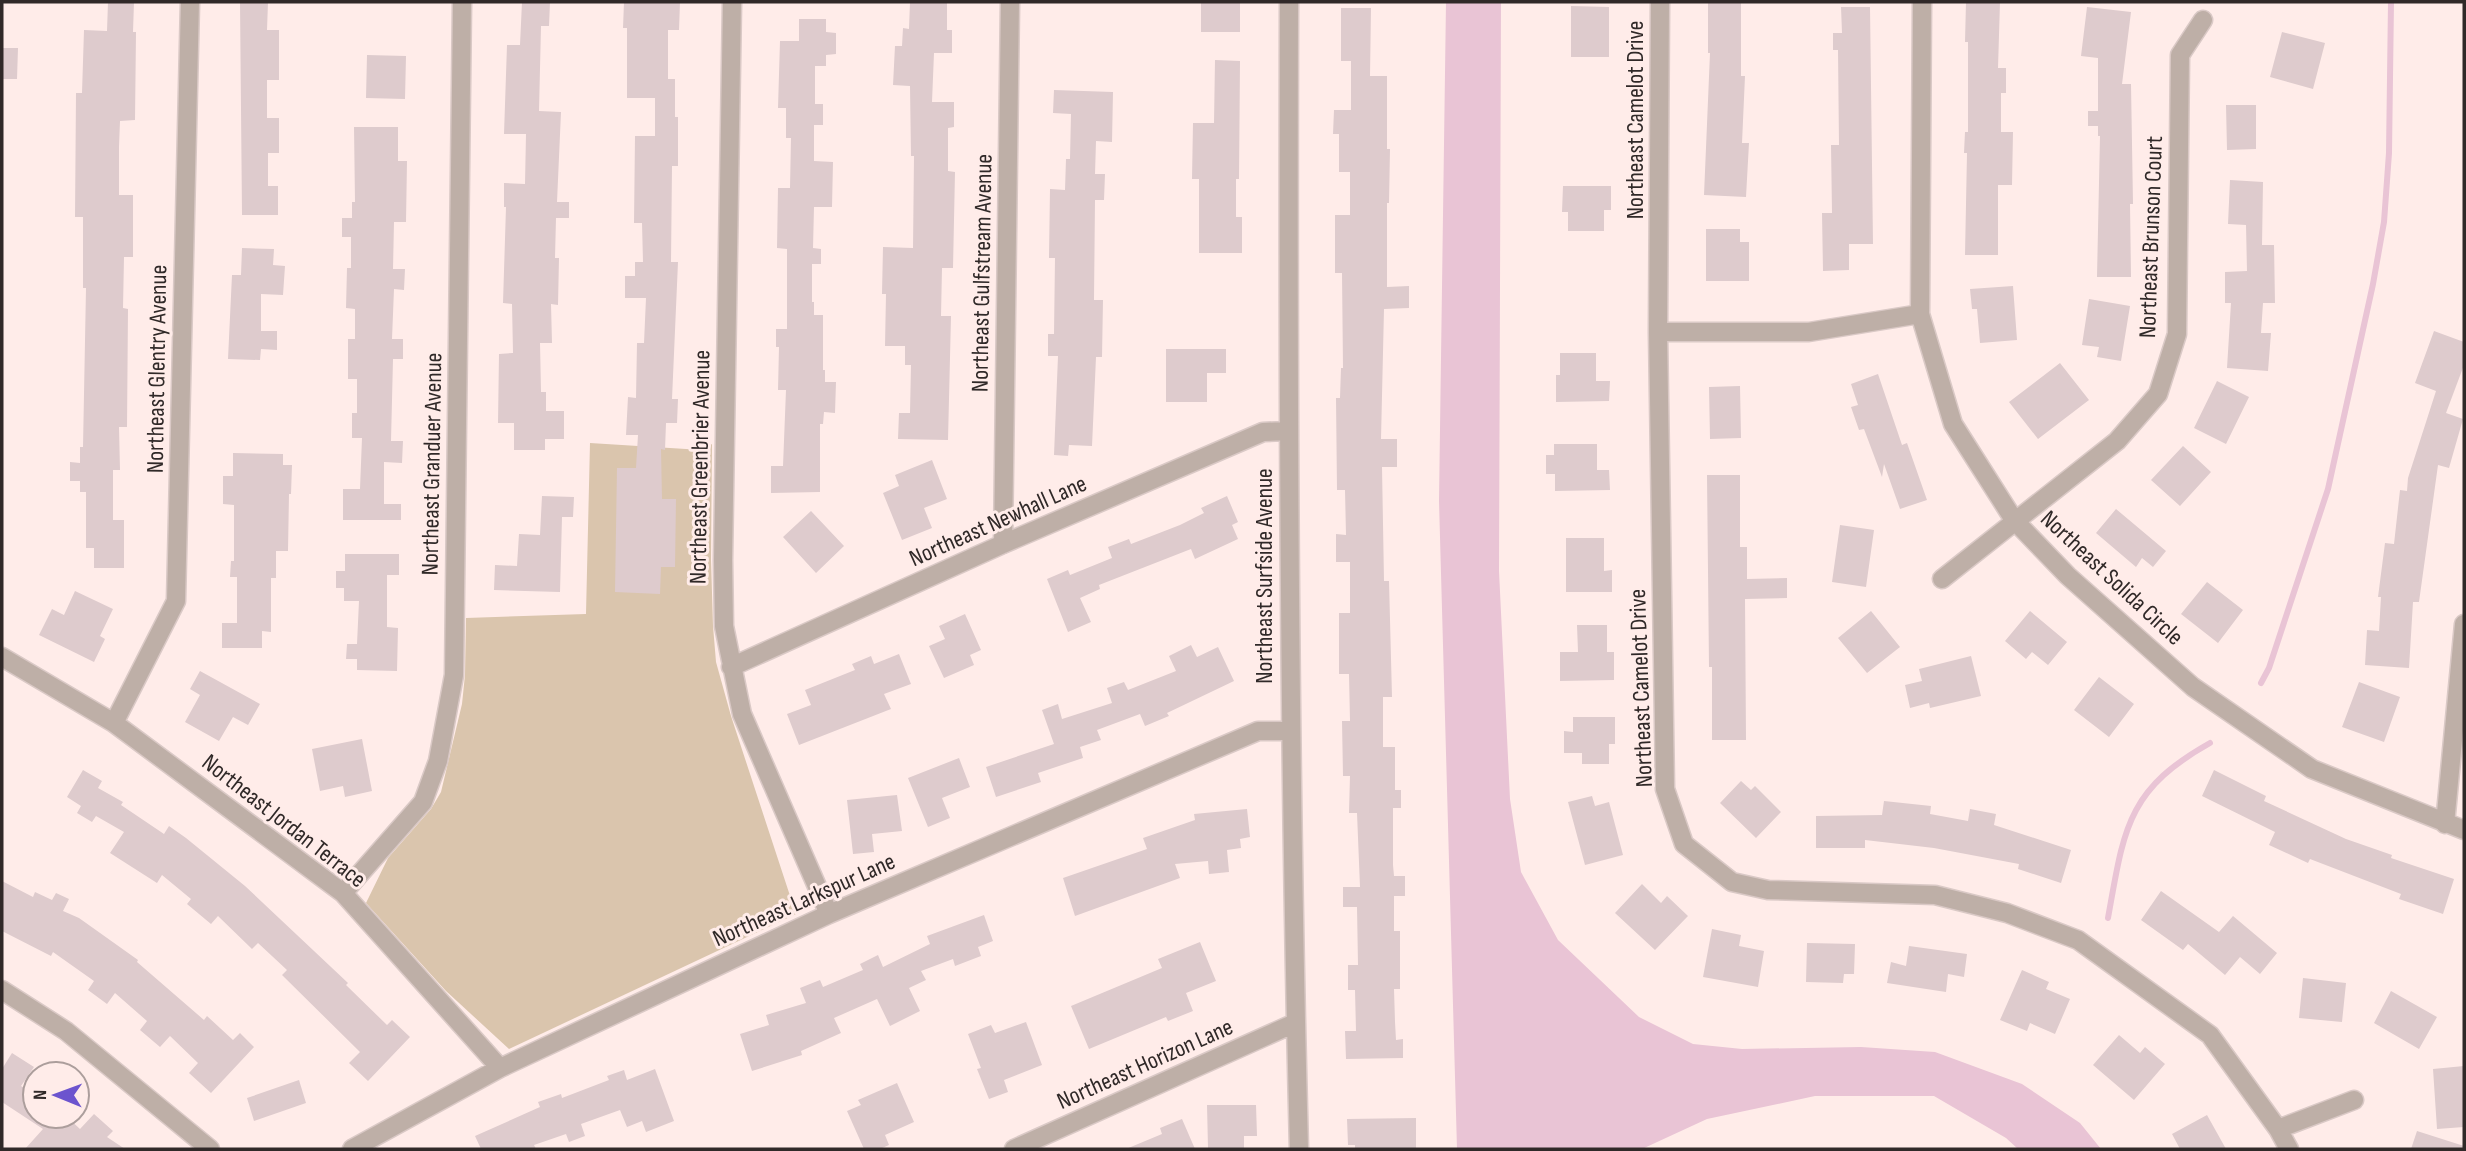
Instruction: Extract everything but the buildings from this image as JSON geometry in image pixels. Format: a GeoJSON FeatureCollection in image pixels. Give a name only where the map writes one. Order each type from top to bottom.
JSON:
{"type":"FeatureCollection","features":[{"type":"Feature","properties":{"kind":"street","name":"Northeast Glentry Avenue"},"geometry":{"type":"LineString","coordinates":[[114,723],[176,601],[190,2]]}},
{"type":"Feature","properties":{"kind":"street","name":"Northeast Granduer Avenue"},"geometry":{"type":"LineString","coordinates":[[343,893],[423,802],[438,761],[454,675],[462,2]]}},
{"type":"Feature","properties":{"kind":"street","name":"Northeast Greenbrier Avenue"},"geometry":{"type":"LineString","coordinates":[[732,2],[724,625],[742,714],[829,914]]}},
{"type":"Feature","properties":{"kind":"street","name":"Northeast Gulfstream Avenue"},"geometry":{"type":"LineString","coordinates":[[1003,544],[1010,2]]}},
{"type":"Feature","properties":{"kind":"street","name":"Northeast Surfside Avenue"},"geometry":{"type":"LineString","coordinates":[[1289,2],[1287,431],[1298,1149]]}},
{"type":"Feature","properties":{"kind":"street","name":"Northeast Camelot Drive"},"geometry":{"type":"LineString","coordinates":[[1660,2],[1658,332],[1665,789],[1684,844],[1732,882],[1768,890],[1934,895],[2007,913],[2078,940],[2210,1035],[2278,1129],[2289,1149]]}},
{"type":"Feature","properties":{"kind":"street","name":"Northeast Solida Circle"},"geometry":{"type":"LineString","coordinates":[[1922,2],[1920,314],[1953,424],[2014,520],[2068,576],[2193,687],[2312,768],[2464,830]]}},
{"type":"Feature","properties":{"kind":"street","name":"Northeast Brunson Court"},"geometry":{"type":"LineString","coordinates":[[1942,579],[2117,441],[2158,394],[2176,334],[2180,55],[2203,20]]}},
{"type":"Feature","properties":{"kind":"street"},"geometry":{"type":"LineString","coordinates":[[1658,332],[1809,332],[1920,314]]}},
{"type":"Feature","properties":{"kind":"street","name":"Northeast Newhall Lane"},"geometry":{"type":"LineString","coordinates":[[731,667],[1003,544],[1263,432],[1287,431]]}},
{"type":"Feature","properties":{"kind":"street"},"geometry":{"type":"LineString","coordinates":[[2445,824],[2464,624]]}},
{"type":"Feature","properties":{"kind":"street","name":"Northeast Jordan Terrace"},"geometry":{"type":"LineString","coordinates":[[2,657],[114,723],[343,893],[500,1068]]}},
{"type":"Feature","properties":{"kind":"street","name":"Northeast Larkspur Lane"},"geometry":{"type":"LineString","coordinates":[[352,1149],[500,1068],[829,914],[1258,731],[1290,731]]}},
{"type":"Feature","properties":{"kind":"street"},"geometry":{"type":"LineString","coordinates":[[2,990],[66,1031],[210,1149]]}},
{"type":"Feature","properties":{"kind":"street","name":"Northeast Horizon Lane"},"geometry":{"type":"LineString","coordinates":[[1014,1149],[1296,1023]]}},
{"type":"Feature","properties":{"kind":"street"},"geometry":{"type":"LineString","coordinates":[[2278,1129],[2354,1100]]}},
{"type":"Feature","properties":{"kind":"shaded area"},"geometry":{"type":"Polygon","coordinates":[[[1446,2],[1501,2],[1499,571],[1510,799],[1521,872],[1558,940],[1639,1017],[1693,1044],[1742,1049],[1861,1047],[1935,1052],[2022,1084],[2080,1123],[2101,1149],[2018,1149],[2006,1138],[1934,1096],[1815,1096],[1707,1119],[1642,1149],[1457,1149],[1439,501],[1446,2]]]}},
{"type":"Feature","properties":{"kind":"shaded area"},"geometry":{"type":"Polygon","coordinates":[[[590,443],[702,450],[712,444],[711,560],[716,662],[796,914],[509,1049],[446,991],[366,903],[388,858],[431,809],[441,792],[462,704],[466,618],[586,614],[590,443]]]}},
{"type":"Feature","properties":{"kind":"waterway"},"geometry":{"type":"LineString","coordinates":[[2261,683],[2269,668],[2328,489],[2373,284],[2384,222],[2389,153],[2391,2]]}},
{"type":"Feature","properties":{"kind":"waterway"},"geometry":{"type":"LineString","coordinates":[[2108,918],[2125,836],[2145,796],[2182,760],[2210,743]]}}]}
